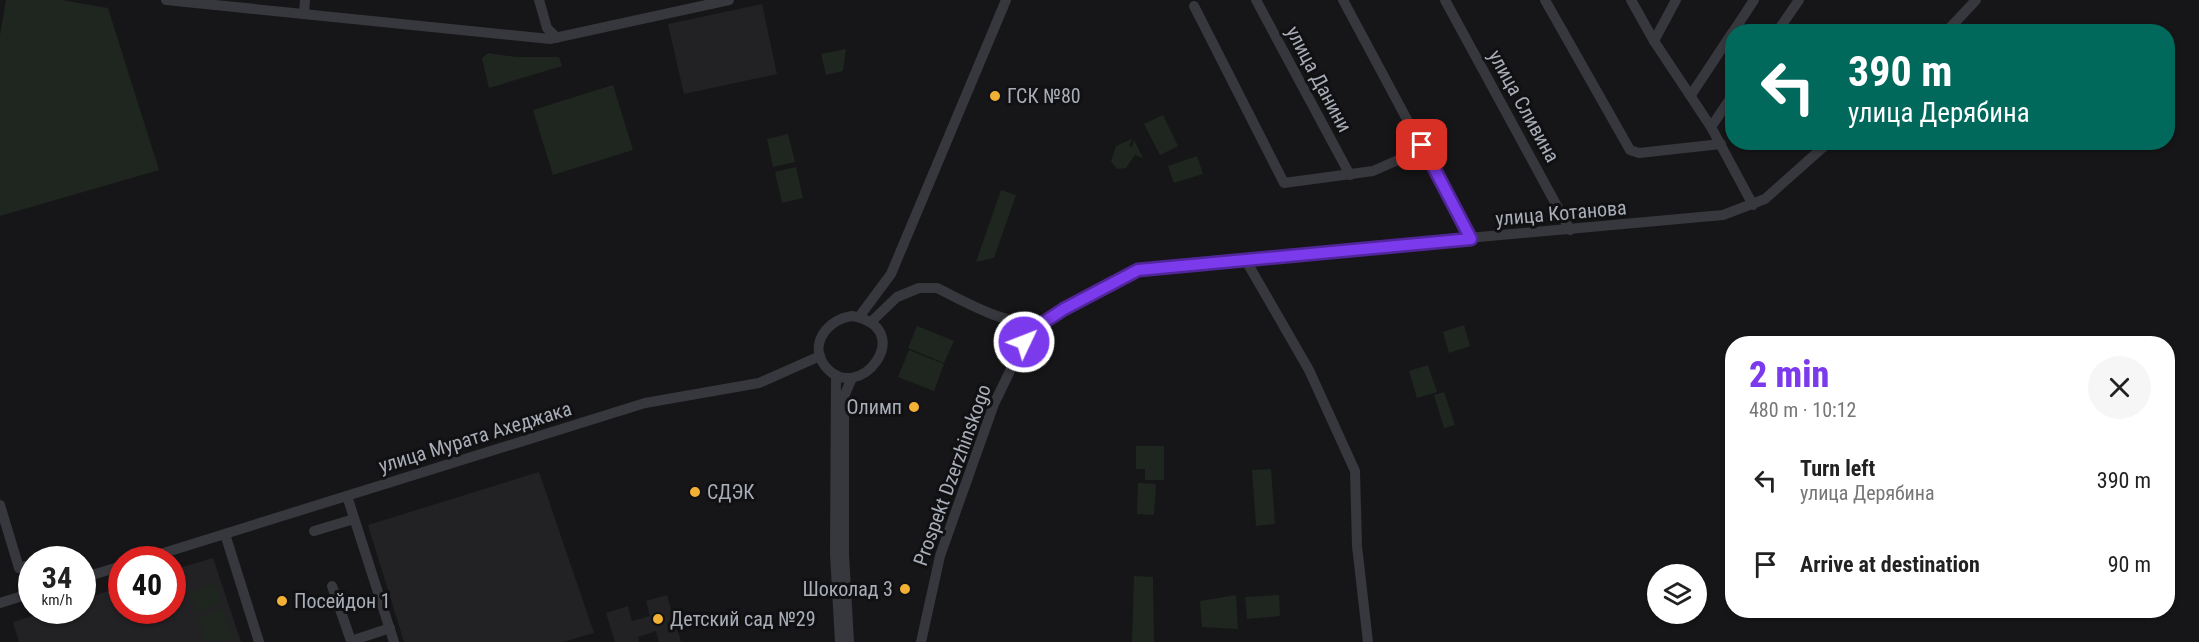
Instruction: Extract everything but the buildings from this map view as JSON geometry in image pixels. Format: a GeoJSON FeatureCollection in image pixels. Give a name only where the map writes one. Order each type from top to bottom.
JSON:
{"type":"FeatureCollection","features":[{"type":"Feature","properties":{"kind":"street"},"geometry":{"type":"LineString","coordinates":[[166,0],[550,39],[729,0]]}},
{"type":"Feature","properties":{"kind":"street"},"geometry":{"type":"LineString","coordinates":[[304,14],[305,0]]}},
{"type":"Feature","properties":{"kind":"street"},"geometry":{"type":"LineString","coordinates":[[539,0],[548,28],[557,38]]}},
{"type":"Feature","properties":{"kind":"street"},"geometry":{"type":"LineString","coordinates":[[859,317],[884,284],[939,164],[1006,0]]}},
{"type":"Feature","properties":{"kind":"street","name":"улица Данини"},"geometry":{"type":"LineString","coordinates":[[1256,0],[1350,175]]}},
{"type":"Feature","properties":{"kind":"street"},"geometry":{"type":"LineString","coordinates":[[1343,0],[1471,239]]}},
{"type":"Feature","properties":{"kind":"street","name":"улица Сливина"},"geometry":{"type":"LineString","coordinates":[[1445,0],[1570,230]]}},
{"type":"Feature","properties":{"kind":"street"},"geometry":{"type":"LineString","coordinates":[[1545,0],[1630,150],[1639,153],[1720,144]]}},
{"type":"Feature","properties":{"kind":"street"},"geometry":{"type":"LineString","coordinates":[[1631,0],[1654,41],[1711,127],[1753,205]]}},
{"type":"Feature","properties":{"kind":"street"},"geometry":{"type":"LineString","coordinates":[[1654,41],[1676,0]]}},
{"type":"Feature","properties":{"kind":"street"},"geometry":{"type":"LineString","coordinates":[[1738,24],[1754,0]]}},
{"type":"Feature","properties":{"kind":"street"},"geometry":{"type":"LineString","coordinates":[[1782,24],[1799,0]]}},
{"type":"Feature","properties":{"kind":"street"},"geometry":{"type":"LineString","coordinates":[[1954,24],[1976,0]]}},
{"type":"Feature","properties":{"kind":"street"},"geometry":{"type":"LineString","coordinates":[[1194,6],[1284,183],[1373,171],[1407,156],[1422,145]]}},
{"type":"Feature","properties":{"kind":"street"},"geometry":{"type":"LineString","coordinates":[[1691,95],[1725,44]]}},
{"type":"Feature","properties":{"kind":"street"},"geometry":{"type":"LineString","coordinates":[[1711,127],[1725,106]]}},
{"type":"Feature","properties":{"kind":"street","name":"улица Котанова"},"geometry":{"type":"LineString","coordinates":[[1035,328],[1100,288],[1138,270],[1705,217],[1753,205],[1766,199],[1821,150]]}},
{"type":"Feature","properties":{"kind":"street"},"geometry":{"type":"LineString","coordinates":[[1245,259],[1309,370],[1355,471],[1358,554],[1368,642]]}},
{"type":"Feature","properties":{"kind":"street"},"geometry":{"type":"LineString","coordinates":[[884,284],[891,295],[897,297]]}},
{"type":"Feature","properties":{"kind":"street"},"geometry":{"type":"LineString","coordinates":[[871,322],[897,297],[919,288],[938,288],[1001,317],[1034,324],[1077,297],[1100,288]]}},
{"type":"Feature","properties":{"kind":"street"},"geometry":{"type":"LineString","coordinates":[[880,331],[871,322],[859,317],[845,317],[826,328],[820,341],[820,356],[823,364],[836,375],[852,378],[872,369],[878,363],[881,348],[880,331],[886,317],[898,301],[928,294],[941,296],[1022,328],[1035,328]]}},
{"type":"Feature","properties":{"kind":"street"},"geometry":{"type":"LineString","coordinates":[[1022,328],[1024,342]]}},
{"type":"Feature","properties":{"kind":"street","name":"Prospekt Dzerzhinskogo"},"geometry":{"type":"LineString","coordinates":[[921,642],[939,556],[994,404],[1024,342],[1035,328]]}},
{"type":"Feature","properties":{"kind":"street","name":"улица Мурата Ахеджака"},"geometry":{"type":"LineString","coordinates":[[186,546],[645,403],[759,383],[820,356]]}},
{"type":"Feature","properties":{"kind":"street"},"geometry":{"type":"LineString","coordinates":[[836,375],[835,554],[840,642]]}},
{"type":"Feature","properties":{"kind":"street"},"geometry":{"type":"LineString","coordinates":[[849,642],[844,554],[844,414],[845,394],[852,378]]}},
{"type":"Feature","properties":{"kind":"street"},"geometry":{"type":"LineString","coordinates":[[347,496],[394,642]]}},
{"type":"Feature","properties":{"kind":"street"},"geometry":{"type":"LineString","coordinates":[[0,505],[18,562]]}},
{"type":"Feature","properties":{"kind":"street"},"geometry":{"type":"LineString","coordinates":[[314,531],[354,519]]}},
{"type":"Feature","properties":{"kind":"street"},"geometry":{"type":"LineString","coordinates":[[225,534],[259,642]]}},
{"type":"Feature","properties":{"kind":"street"},"geometry":{"type":"LineString","coordinates":[[332,586],[351,641],[390,628]]}},
{"type":"Feature","properties":{"kind":"street"},"geometry":{"type":"LineString","coordinates":[[0,603],[18,597]]}},
{"type":"Feature","properties":{"kind":"shaded area"},"geometry":{"type":"Polygon","coordinates":[[[6,0],[62,0],[108,8],[159,170],[0,216],[0,35],[6,0]]]}},
{"type":"Feature","properties":{"kind":"shaded area"},"geometry":{"type":"Polygon","coordinates":[[[762,4],[777,74],[684,94],[668,24],[762,4]]]}},
{"type":"Feature","properties":{"kind":"shaded area"},"geometry":{"type":"Polygon","coordinates":[[[846,49],[843,71],[826,75],[821,54],[846,49]]]}},
{"type":"Feature","properties":{"kind":"shaded area"},"geometry":{"type":"Polygon","coordinates":[[[488,53],[516,57],[559,57],[562,66],[489,88],[482,58],[488,53]]]}},
{"type":"Feature","properties":{"kind":"shaded area"},"geometry":{"type":"Polygon","coordinates":[[[613,85],[633,150],[553,175],[533,110],[613,85]]]}},
{"type":"Feature","properties":{"kind":"shaded area"},"geometry":{"type":"Polygon","coordinates":[[[1163,115],[1178,146],[1160,155],[1144,124],[1163,115]]]}},
{"type":"Feature","properties":{"kind":"shaded area"},"geometry":{"type":"Polygon","coordinates":[[[788,134],[795,162],[773,167],[767,139],[788,134]]]}},
{"type":"Feature","properties":{"kind":"shaded area"},"geometry":{"type":"Polygon","coordinates":[[[1132,139],[1129,146],[1132,147],[1134,140],[1143,158],[1135,155],[1126,168],[1117,169],[1111,161],[1116,146],[1132,139]]]}},
{"type":"Feature","properties":{"kind":"shaded area"},"geometry":{"type":"Polygon","coordinates":[[[1197,156],[1203,174],[1174,183],[1168,166],[1197,156]]]}},
{"type":"Feature","properties":{"kind":"shaded area"},"geometry":{"type":"Polygon","coordinates":[[[796,167],[803,198],[782,203],[775,172],[796,167]]]}},
{"type":"Feature","properties":{"kind":"shaded area"},"geometry":{"type":"Polygon","coordinates":[[[1001,190],[1016,195],[994,258],[976,262],[1001,190]]]}},
{"type":"Feature","properties":{"kind":"shaded area"},"geometry":{"type":"Polygon","coordinates":[[[1464,325],[1470,346],[1449,353],[1443,332],[1464,325]]]}},
{"type":"Feature","properties":{"kind":"shaded area"},"geometry":{"type":"Polygon","coordinates":[[[917,326],[954,341],[944,363],[908,348],[917,326]]]}},
{"type":"Feature","properties":{"kind":"shaded area"},"geometry":{"type":"Polygon","coordinates":[[[909,350],[944,364],[934,391],[898,377],[909,350]]]}},
{"type":"Feature","properties":{"kind":"shaded area"},"geometry":{"type":"Polygon","coordinates":[[[1428,365],[1437,392],[1417,398],[1409,371],[1428,365]]]}},
{"type":"Feature","properties":{"kind":"shaded area"},"geometry":{"type":"Polygon","coordinates":[[[1444,392],[1455,425],[1444,428],[1434,395],[1444,392]]]}},
{"type":"Feature","properties":{"kind":"shaded area"},"geometry":{"type":"Polygon","coordinates":[[[1136,446],[1164,446],[1164,480],[1145,480],[1145,469],[1136,469],[1136,446]]]}},
{"type":"Feature","properties":{"kind":"shaded area"},"geometry":{"type":"Polygon","coordinates":[[[1271,469],[1275,524],[1256,526],[1252,470],[1271,469]]]}},
{"type":"Feature","properties":{"kind":"shaded area"},"geometry":{"type":"Polygon","coordinates":[[[539,472],[594,633],[563,642],[404,642],[368,525],[539,472]]]}},
{"type":"Feature","properties":{"kind":"shaded area"},"geometry":{"type":"Polygon","coordinates":[[[1138,483],[1156,484],[1154,515],[1137,514],[1138,483]]]}},
{"type":"Feature","properties":{"kind":"shaded area"},"geometry":{"type":"Polygon","coordinates":[[[213,558],[241,642],[19,642],[13,622],[18,620],[18,624],[96,624],[96,595],[108,591],[108,624],[186,624],[186,566],[213,558]]]}},
{"type":"Feature","properties":{"kind":"shaded area"},"geometry":{"type":"Polygon","coordinates":[[[1134,576],[1153,577],[1154,642],[1132,642],[1134,576]]]}},
{"type":"Feature","properties":{"kind":"shaded area"},"geometry":{"type":"Polygon","coordinates":[[[215,584],[222,604],[197,612],[190,592],[215,584]]]}},
{"type":"Feature","properties":{"kind":"shaded area","name":"Детский сад №29"},"geometry":{"type":"Polygon","coordinates":[[[667,595],[681,642],[659,642],[656,631],[638,637],[639,642],[615,642],[606,613],[628,606],[632,621],[650,616],[646,601],[667,595]]]}},
{"type":"Feature","properties":{"kind":"shaded area"},"geometry":{"type":"Polygon","coordinates":[[[1236,595],[1238,629],[1202,627],[1200,601],[1236,595]]]}},
{"type":"Feature","properties":{"kind":"shaded area"},"geometry":{"type":"Polygon","coordinates":[[[1279,595],[1280,616],[1247,619],[1245,597],[1279,595]]]}},
{"type":"Feature","properties":{"kind":"shaded area"},"geometry":{"type":"Polygon","coordinates":[[[223,609],[233,640],[206,642],[198,617],[223,609]]]}},
{"type":"Feature","properties":{"kind":"place","name":"ГСК №80"},"geometry":{"type":"Point","coordinates":[995,96]}},
{"type":"Feature","properties":{"kind":"place","name":"Олимп"},"geometry":{"type":"Point","coordinates":[914,407]}},
{"type":"Feature","properties":{"kind":"place","name":"СДЭК"},"geometry":{"type":"Point","coordinates":[695,492]}},
{"type":"Feature","properties":{"kind":"place","name":"Шоколад 3"},"geometry":{"type":"Point","coordinates":[905,589]}},
{"type":"Feature","properties":{"kind":"place","name":"Посейдон 1"},"geometry":{"type":"Point","coordinates":[282,601]}},
{"type":"Feature","properties":{"kind":"place","name":"Детский сад №29"},"geometry":{"type":"Point","coordinates":[658,619]}},
{"type":"Feature","properties":{"kind":"route"},"geometry":{"type":"LineString","coordinates":[[1024,342],[1035,328],[1064,309],[1138,270],[1359,247],[1471,239],[1422,145]]}}]}
